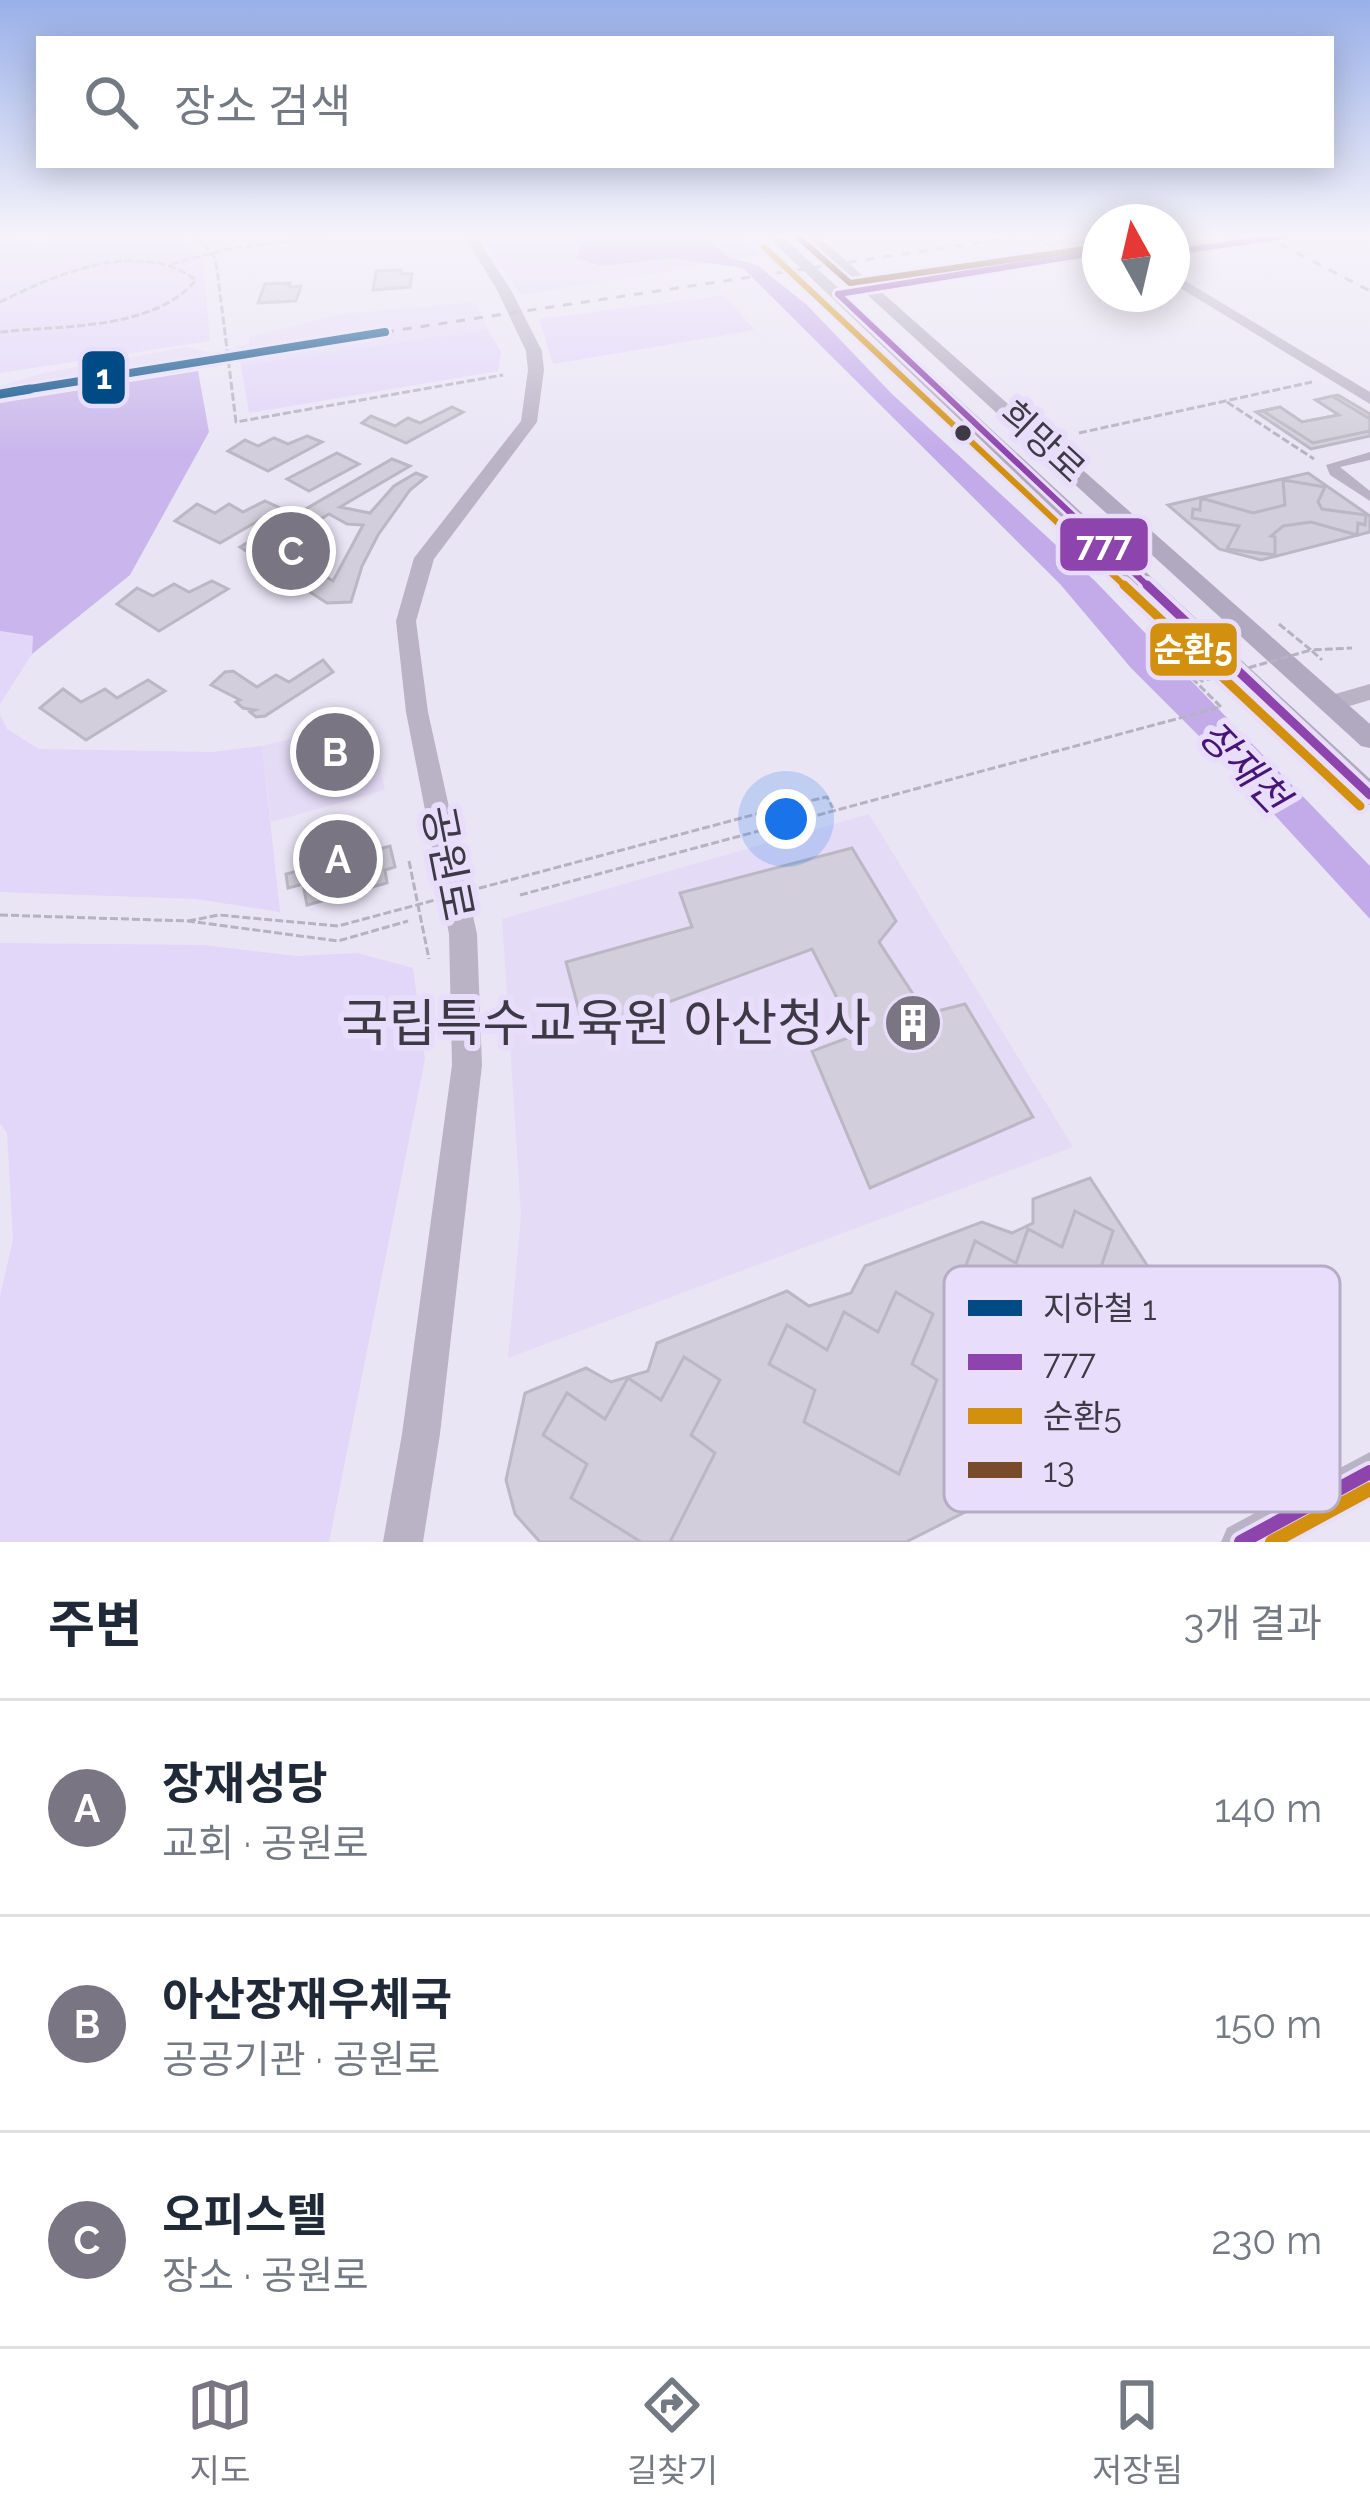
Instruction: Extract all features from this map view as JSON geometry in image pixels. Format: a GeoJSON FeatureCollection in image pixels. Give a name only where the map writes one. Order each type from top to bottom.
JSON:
{"type":"FeatureCollection","features":[{"type":"Feature","properties":{"kind":"main road","name":"희망로"},"geometry":{"type":"LineString","coordinates":[[854,308],[1370,795]]}},
{"type":"Feature","properties":{"kind":"main road","name":"희망로"},"geometry":{"type":"LineString","coordinates":[[889,308],[1370,740]]}},
{"type":"Feature","properties":{"kind":"street","name":"공원로"},"geometry":{"type":"LineString","coordinates":[[403,1542],[422,1434],[467,1065],[463,934],[417,712],[406,621],[424,558],[529,422],[534,351],[513,308]]}},
{"type":"Feature","properties":{"kind":"street"},"geometry":{"type":"LineString","coordinates":[[1222,308],[1370,399]]}},
{"type":"Feature","properties":{"kind":"street"},"geometry":{"type":"LineString","coordinates":[[1370,457],[1333,465],[1335,472],[1370,497]]}},
{"type":"Feature","properties":{"kind":"street"},"geometry":{"type":"LineString","coordinates":[[1329,704],[1370,692]]}},
{"type":"Feature","properties":{"kind":"street"},"geometry":{"type":"LineString","coordinates":[[1340,1488],[1370,1472]]}},
{"type":"Feature","properties":{"kind":"street"},"geometry":{"type":"LineString","coordinates":[[1240,1542],[1296,1512]]}},
{"type":"Feature","properties":{"kind":"path"},"geometry":{"type":"LineString","coordinates":[[0,332],[160,308]]}},
{"type":"Feature","properties":{"kind":"path"},"geometry":{"type":"LineString","coordinates":[[222,308],[236,422],[503,375]]}},
{"type":"Feature","properties":{"kind":"path"},"geometry":{"type":"LineString","coordinates":[[1079,433],[1320,380]]}},
{"type":"Feature","properties":{"kind":"path"},"geometry":{"type":"LineString","coordinates":[[1226,400],[1318,462]]}},
{"type":"Feature","properties":{"kind":"path"},"geometry":{"type":"LineString","coordinates":[[1280,624],[1322,660]]}},
{"type":"Feature","properties":{"kind":"path"},"geometry":{"type":"LineString","coordinates":[[520,895],[1221,707],[1182,668],[1202,681],[1311,650],[1352,648]]}},
{"type":"Feature","properties":{"kind":"path"},"geometry":{"type":"LineString","coordinates":[[188,921],[219,914],[338,926],[790,805],[827,797],[834,810]]}},
{"type":"Feature","properties":{"kind":"path"},"geometry":{"type":"LineString","coordinates":[[409,861],[429,959]]}},
{"type":"Feature","properties":{"kind":"path"},"geometry":{"type":"LineString","coordinates":[[0,915],[188,921],[338,941],[408,921]]}},
{"type":"Feature","properties":{"kind":"shaded area"},"geometry":{"type":"Polygon","coordinates":[[[0,308],[207,308],[210,341],[0,373],[0,308]]]}},
{"type":"Feature","properties":{"kind":"shaded area"},"geometry":{"type":"Polygon","coordinates":[[[478,308],[488,329],[241,366],[236,347],[249,344],[249,337],[340,314],[478,308]]]}},
{"type":"Feature","properties":{"kind":"shaded area"},"geometry":{"type":"Polygon","coordinates":[[[624,308],[735,308],[755,330],[553,364],[539,319],[624,308]]]}},
{"type":"Feature","properties":{"kind":"shaded area"},"geometry":{"type":"Polygon","coordinates":[[[488,329],[501,352],[498,371],[249,413],[241,366],[488,329]]]}},
{"type":"Feature","properties":{"kind":"shaded area"},"geometry":{"type":"Polygon","coordinates":[[[186,347],[207,352],[210,363],[0,399],[0,386],[44,373],[186,347]]]}},
{"type":"Feature","properties":{"kind":"shaded area"},"geometry":{"type":"Polygon","coordinates":[[[198,371],[209,432],[130,575],[32,654],[33,636],[0,631],[0,403],[198,371]]]}},
{"type":"Feature","properties":{"kind":"shaded area"},"geometry":{"type":"Polygon","coordinates":[[[0,631],[33,636],[32,654],[0,704],[0,631]]]}},
{"type":"Feature","properties":{"kind":"shaded area"},"geometry":{"type":"Polygon","coordinates":[[[0,715],[7,729],[39,749],[212,752],[262,746],[280,912],[196,899],[0,892],[0,715]]]}},
{"type":"Feature","properties":{"kind":"shaded area"},"geometry":{"type":"Polygon","coordinates":[[[370,719],[385,790],[271,822],[262,746],[370,719]]]}},
{"type":"Feature","properties":{"kind":"shaded area"},"geometry":{"type":"Polygon","coordinates":[[[869,814],[1073,1147],[508,1358],[521,1215],[502,919],[869,814]]]}},
{"type":"Feature","properties":{"kind":"shaded area"},"geometry":{"type":"Polygon","coordinates":[[[0,943],[203,945],[296,956],[357,953],[413,968],[425,1059],[329,1542],[0,1542],[0,1296],[13,1240],[7,1133],[0,1123],[0,943]]]}},
{"type":"Feature","properties":{"kind":"water","name":"장재천"},"geometry":{"type":"Polygon","coordinates":[[[783,308],[810,308],[892,394],[1095,581],[1370,866],[1370,919],[1236,773],[1131,668],[1060,584],[783,308]]]}},
{"type":"Feature","properties":{"kind":"building"},"geometry":{"type":"Polygon","coordinates":[[[1338,395],[1370,414],[1370,436],[1311,449],[1256,412],[1280,407],[1302,422],[1339,415],[1316,400],[1338,395]]]}},
{"type":"Feature","properties":{"kind":"building"},"geometry":{"type":"Polygon","coordinates":[[[1332,396],[1370,419],[1370,431],[1313,443],[1263,411],[1280,407],[1302,422],[1339,415],[1316,400],[1332,396]]]}},
{"type":"Feature","properties":{"kind":"building"},"geometry":{"type":"Polygon","coordinates":[[[452,407],[463,412],[406,443],[362,423],[371,416],[395,426],[408,418],[420,423],[452,407]]]}},
{"type":"Feature","properties":{"kind":"building"},"geometry":{"type":"Polygon","coordinates":[[[307,436],[322,442],[268,471],[228,451],[245,440],[258,446],[274,438],[288,444],[307,436]]]}},
{"type":"Feature","properties":{"kind":"building"},"geometry":{"type":"Polygon","coordinates":[[[337,453],[359,464],[309,491],[287,479],[337,453]]]}},
{"type":"Feature","properties":{"kind":"building"},"geometry":{"type":"Polygon","coordinates":[[[392,459],[410,466],[340,507],[370,513],[394,486],[416,473],[426,477],[410,490],[378,535],[351,602],[327,603],[240,547],[392,459]],[[329,514],[276,546],[333,581],[363,525],[347,524],[329,514]]]}},
{"type":"Feature","properties":{"kind":"building"},"geometry":{"type":"Polygon","coordinates":[[[1308,473],[1370,516],[1370,532],[1261,560],[1219,549],[1168,505],[1308,473]]]}},
{"type":"Feature","properties":{"kind":"building"},"geometry":{"type":"Polygon","coordinates":[[[1283,480],[1325,487],[1318,502],[1322,509],[1366,515],[1365,525],[1358,523],[1357,535],[1311,522],[1283,526],[1271,536],[1275,537],[1275,555],[1227,549],[1239,526],[1192,518],[1193,509],[1200,510],[1201,498],[1253,513],[1285,505],[1283,480]]]}},
{"type":"Feature","properties":{"kind":"building"},"geometry":{"type":"Polygon","coordinates":[[[265,501],[280,508],[220,543],[175,521],[197,504],[215,513],[229,504],[243,512],[265,501]]]}},
{"type":"Feature","properties":{"kind":"building"},"geometry":{"type":"Polygon","coordinates":[[[295,533],[323,547],[306,558],[311,561],[291,573],[258,556],[295,533]]]}},
{"type":"Feature","properties":{"kind":"building"},"geometry":{"type":"Polygon","coordinates":[[[212,581],[228,589],[159,631],[117,604],[137,588],[153,596],[174,584],[189,592],[212,581]]]}},
{"type":"Feature","properties":{"kind":"building"},"geometry":{"type":"Polygon","coordinates":[[[323,660],[333,672],[265,716],[256,717],[250,712],[255,710],[243,708],[236,702],[240,700],[211,685],[233,671],[257,687],[276,675],[289,682],[323,660]]]}},
{"type":"Feature","properties":{"kind":"building"},"geometry":{"type":"Polygon","coordinates":[[[148,680],[165,691],[86,740],[40,708],[63,689],[81,702],[105,689],[117,698],[148,680]]]}},
{"type":"Feature","properties":{"kind":"building"},"geometry":{"type":"Polygon","coordinates":[[[364,728],[366,741],[354,744],[358,760],[334,767],[337,774],[320,778],[311,741],[364,728]]]}},
{"type":"Feature","properties":{"kind":"building"},"geometry":{"type":"Polygon","coordinates":[[[390,846],[395,867],[385,870],[387,883],[307,905],[303,884],[288,888],[286,874],[390,846]]]}},
{"type":"Feature","properties":{"kind":"building","name":"국립특수교육원 아산청사"},"geometry":{"type":"Polygon","coordinates":[[[852,848],[896,921],[879,942],[926,1014],[965,1004],[1033,1117],[870,1188],[812,1051],[856,1035],[812,949],[585,1033],[566,962],[692,927],[680,893],[852,848]]]}},
{"type":"Feature","properties":{"kind":"building"},"geometry":{"type":"Polygon","coordinates":[[[1090,1178],[1148,1266],[944,1266],[944,1512],[965,1512],[906,1542],[540,1542],[515,1514],[506,1480],[525,1393],[586,1368],[611,1382],[648,1371],[657,1343],[787,1291],[809,1306],[851,1293],[865,1266],[982,1222],[1012,1233],[1033,1223],[1033,1199],[1090,1178]]]}},
{"type":"Feature","properties":{"kind":"building"},"geometry":{"type":"Polygon","coordinates":[[[1075,1211],[1113,1231],[1101,1266],[966,1266],[975,1241],[1016,1263],[1028,1229],[1062,1247],[1075,1211]]]}},
{"type":"Feature","properties":{"kind":"building"},"geometry":{"type":"Polygon","coordinates":[[[896,1292],[933,1314],[912,1364],[937,1380],[899,1474],[804,1422],[815,1390],[769,1364],[787,1325],[827,1350],[844,1312],[878,1332],[896,1292]]]}},
{"type":"Feature","properties":{"kind":"building"},"geometry":{"type":"Polygon","coordinates":[[[684,1357],[720,1380],[691,1435],[715,1453],[670,1542],[641,1542],[571,1498],[587,1464],[543,1435],[567,1393],[605,1419],[628,1378],[661,1400],[684,1357]]]}},
{"type":"Feature","properties":{"kind":"railway"},"geometry":{"type":"LineString","coordinates":[[385,332],[545,308]]}},
{"type":"Feature","properties":{"kind":"metro line","name":"1"},"geometry":{"type":"LineString","coordinates":[[0,394],[385,332]]}},
{"type":"Feature","properties":{"kind":"transit line","name":"순환5"},"geometry":{"type":"LineString","coordinates":[[829,308],[1360,806]]}},
{"type":"Feature","properties":{"kind":"transit line","name":"777"},"geometry":{"type":"LineString","coordinates":[[853,308],[1370,795]]}},
{"type":"Feature","properties":{"kind":"transit line","name":"777"},"geometry":{"type":"LineString","coordinates":[[1340,1488],[1370,1472]]}},
{"type":"Feature","properties":{"kind":"transit line","name":"순환5"},"geometry":{"type":"LineString","coordinates":[[1340,1505],[1370,1489]]}},
{"type":"Feature","properties":{"kind":"transit line","name":"777"},"geometry":{"type":"LineString","coordinates":[[1241,1542],[1296,1512]]}},
{"type":"Feature","properties":{"kind":"transit line","name":"순환5"},"geometry":{"type":"LineString","coordinates":[[1272,1542],[1327,1512]]}},
{"type":"Feature","properties":{"kind":"place","name":"오피스텔"},"geometry":{"type":"Point","coordinates":[291,551]}},
{"type":"Feature","properties":{"kind":"place","name":"아산장재우체국"},"geometry":{"type":"Point","coordinates":[335,752]}},
{"type":"Feature","properties":{"kind":"place","name":"장재성당"},"geometry":{"type":"Point","coordinates":[338,859]}},
{"type":"Feature","properties":{"kind":"place","name":"국립특수교육원 아산청사"},"geometry":{"type":"Point","coordinates":[913,1023]}}]}
